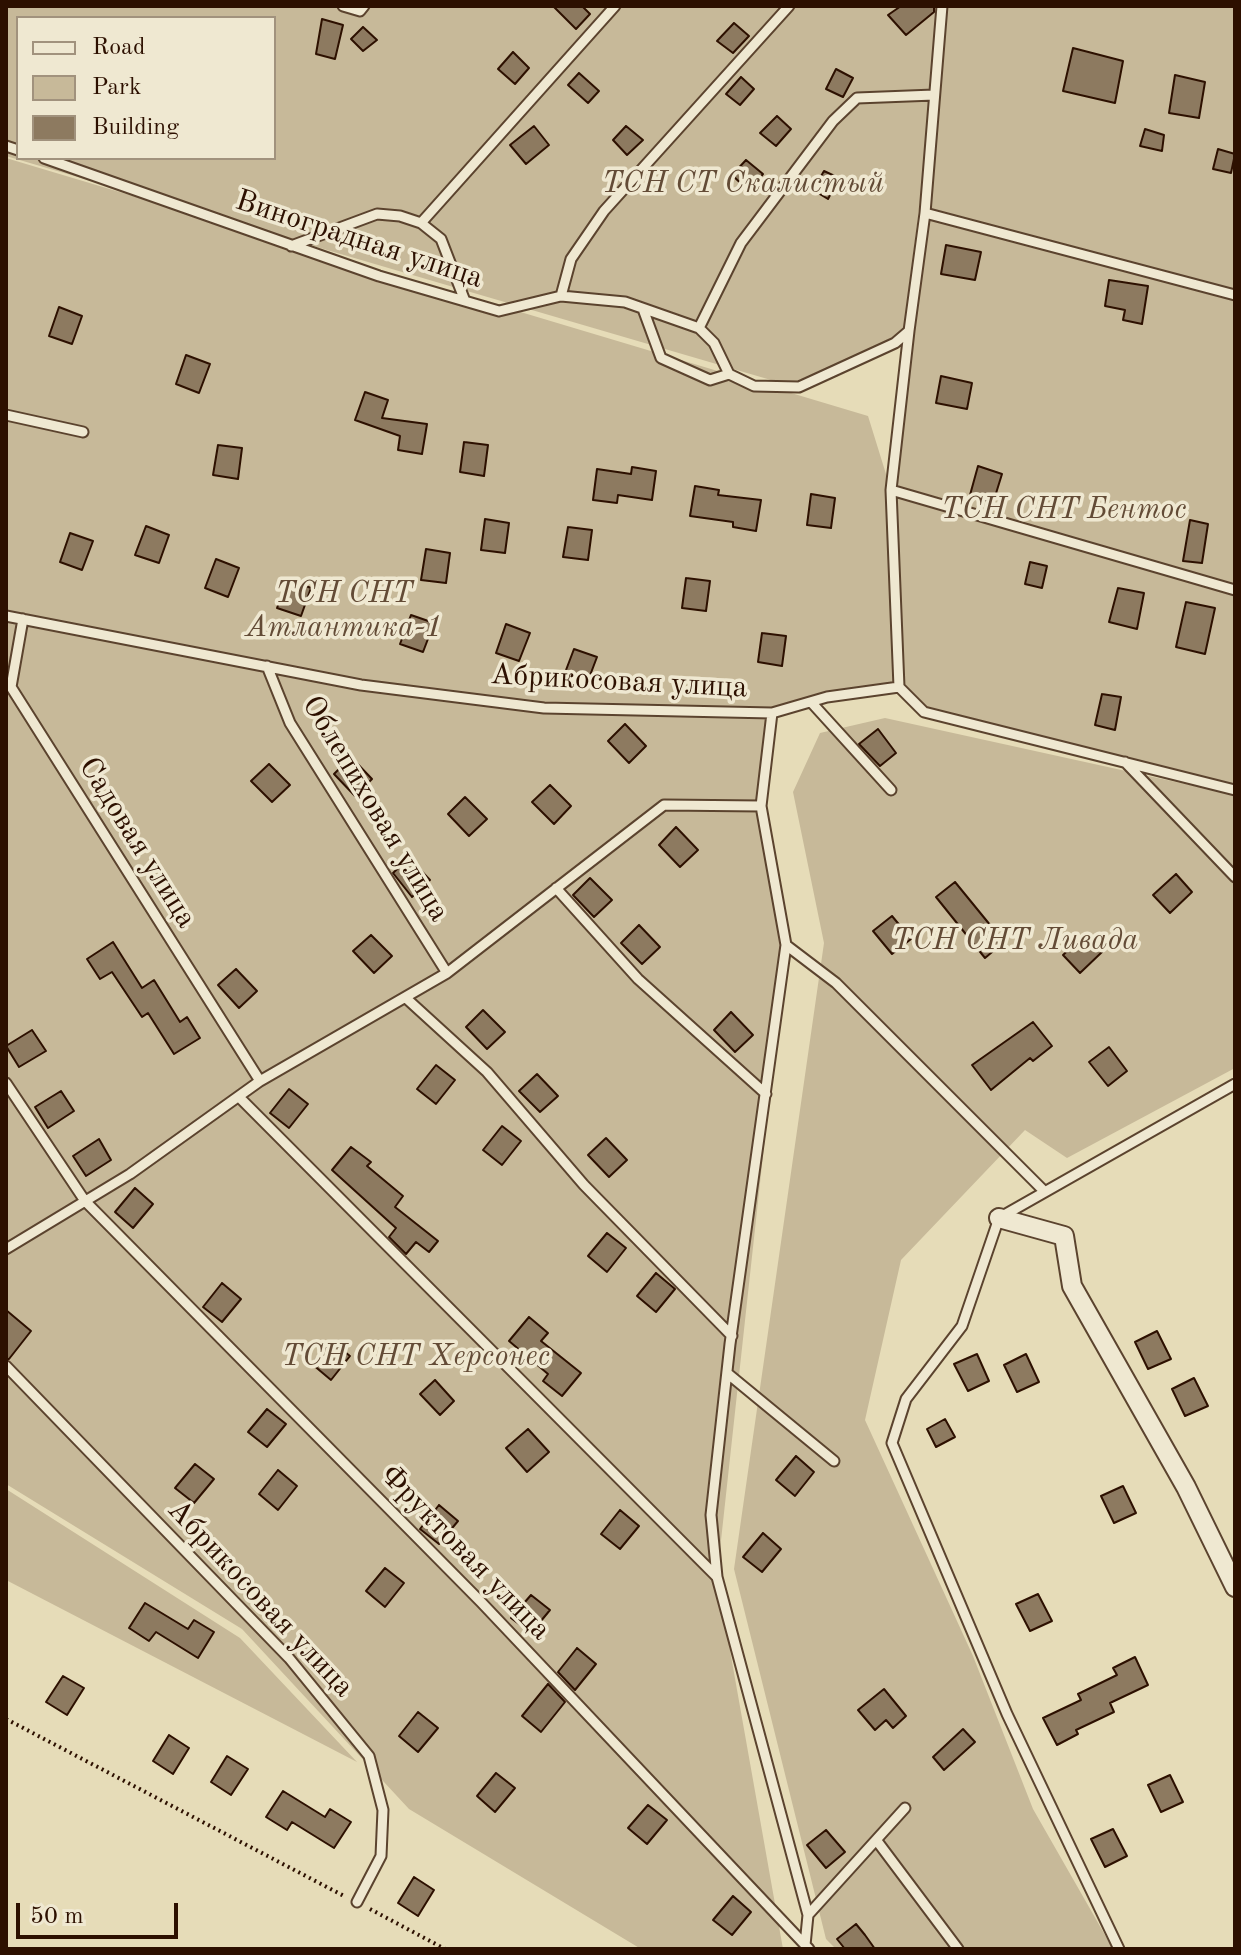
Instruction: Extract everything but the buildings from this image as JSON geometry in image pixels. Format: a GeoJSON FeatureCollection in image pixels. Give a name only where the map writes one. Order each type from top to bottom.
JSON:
{"type":"FeatureCollection","features":[{"type":"Feature","properties":{"kind":"street"},"geometry":{"type":"LineString","coordinates":[[999,1218],[1064,1236],[1072,1286],[1186,1487],[1235,1587]]}},
{"type":"Feature","properties":{"kind":"lane"},"geometry":{"type":"LineString","coordinates":[[343,6],[360,11],[364,6]]}},
{"type":"Feature","properties":{"kind":"lane"},"geometry":{"type":"LineString","coordinates":[[421,223],[615,6]]}},
{"type":"Feature","properties":{"kind":"lane"},"geometry":{"type":"LineString","coordinates":[[561,296],[571,259],[604,211],[789,6]]}},
{"type":"Feature","properties":{"kind":"lane"},"geometry":{"type":"LineString","coordinates":[[942,6],[925,213],[891,490],[899,687],[924,712],[1235,790]]}},
{"type":"Feature","properties":{"kind":"lane"},"geometry":{"type":"LineString","coordinates":[[909,331],[895,343],[799,387],[754,386],[729,374],[714,343],[699,328],[741,243],[833,121],[857,98],[934,95]]}},
{"type":"Feature","properties":{"kind":"lane","name":"Виноградная улица"},"geometry":{"type":"LineString","coordinates":[[50,160],[291,246],[499,311],[561,296],[625,302],[699,328]]}},
{"type":"Feature","properties":{"kind":"lane"},"geometry":{"type":"LineString","coordinates":[[925,213],[1235,295]]}},
{"type":"Feature","properties":{"kind":"lane"},"geometry":{"type":"LineString","coordinates":[[291,246],[377,214],[400,216],[421,223],[441,239],[465,301]]}},
{"type":"Feature","properties":{"kind":"lane"},"geometry":{"type":"LineString","coordinates":[[643,309],[661,358],[687,373],[710,380],[729,374]]}},
{"type":"Feature","properties":{"kind":"lane"},"geometry":{"type":"LineString","coordinates":[[6,415],[83,432]]}},
{"type":"Feature","properties":{"kind":"lane"},"geometry":{"type":"LineString","coordinates":[[891,490],[1235,590]]}},
{"type":"Feature","properties":{"kind":"lane","name":"Абрикосовая улица"},"geometry":{"type":"LineString","coordinates":[[6,616],[361,685],[544,708],[772,713],[811,702],[899,687]]}},
{"type":"Feature","properties":{"kind":"lane","name":"Садовая улица"},"geometry":{"type":"LineString","coordinates":[[23,619],[11,687],[260,1081]]}},
{"type":"Feature","properties":{"kind":"lane","name":"Облепиховая улица"},"geometry":{"type":"LineString","coordinates":[[267,666],[290,723],[447,973]]}},
{"type":"Feature","properties":{"kind":"lane"},"geometry":{"type":"LineString","coordinates":[[811,702],[891,790]]}},
{"type":"Feature","properties":{"kind":"lane"},"geometry":{"type":"LineString","coordinates":[[772,713],[761,806],[786,945],[727,1373],[711,1515],[717,1577],[808,1915],[807,1947]]}},
{"type":"Feature","properties":{"kind":"lane"},"geometry":{"type":"LineString","coordinates":[[1125,762],[1235,877]]}},
{"type":"Feature","properties":{"kind":"lane"},"geometry":{"type":"LineString","coordinates":[[6,1249],[85,1201],[240,1098],[260,1081],[407,999],[447,973],[664,805],[761,806]]}},
{"type":"Feature","properties":{"kind":"lane"},"geometry":{"type":"LineString","coordinates":[[556,888],[638,979],[766,1094]]}},
{"type":"Feature","properties":{"kind":"lane"},"geometry":{"type":"LineString","coordinates":[[786,945],[836,983],[1044,1191]]}},
{"type":"Feature","properties":{"kind":"lane"},"geometry":{"type":"LineString","coordinates":[[407,999],[487,1072],[584,1185],[732,1336]]}},
{"type":"Feature","properties":{"kind":"lane","name":"Фруктовая улица"},"geometry":{"type":"LineString","coordinates":[[6,1083],[85,1201],[481,1602],[807,1947]]}},
{"type":"Feature","properties":{"kind":"lane"},"geometry":{"type":"LineString","coordinates":[[1119,1949],[1007,1714],[892,1443],[906,1399],[962,1326],[999,1218],[1235,1084]]}},
{"type":"Feature","properties":{"kind":"lane"},"geometry":{"type":"LineString","coordinates":[[240,1098],[717,1577]]}},
{"type":"Feature","properties":{"kind":"lane","name":"Абрикосовая улица"},"geometry":{"type":"LineString","coordinates":[[6,1366],[289,1658],[369,1756],[383,1810],[381,1856],[357,1902]]}},
{"type":"Feature","properties":{"kind":"lane"},"geometry":{"type":"LineString","coordinates":[[727,1373],[834,1461]]}},
{"type":"Feature","properties":{"kind":"lane"},"geometry":{"type":"LineString","coordinates":[[808,1915],[905,1808]]}},
{"type":"Feature","properties":{"kind":"lane"},"geometry":{"type":"LineString","coordinates":[[877,1841],[958,1949]]}},
{"type":"Feature","properties":{"kind":"path"},"geometry":{"type":"LineString","coordinates":[[6,1719],[445,1949]]}},
{"type":"Feature","properties":{"kind":"green space","name":"ТСН СТ Скалистый"},"geometry":{"type":"Polygon","coordinates":[[[6,6],[945,6],[903,334],[788,385],[20,160],[276,160],[276,16],[16,16],[16,159],[6,156],[6,6]]]}},
{"type":"Feature","properties":{"kind":"green space"},"geometry":{"type":"Polygon","coordinates":[[[946,6],[1235,6],[1235,785],[924,712],[899,687],[771,714],[761,806],[786,945],[717,1577],[783,1949],[641,1949],[409,1809],[242,1629],[6,1484],[6,158],[868,416],[890,487],[946,6]]]}},
{"type":"Feature","properties":{"kind":"green space","name":"ТСН СНТ Ливада"},"geometry":{"type":"Polygon","coordinates":[[[885,718],[1235,795],[1235,1068],[1067,1158],[1025,1130],[901,1260],[865,1420],[973,1656],[1033,1809],[1113,1949],[836,1949],[826,1939],[734,1569],[824,943],[793,792],[820,733],[885,718]]]}},
{"type":"Feature","properties":{"kind":"green space"},"geometry":{"type":"Polygon","coordinates":[[[6,1489],[240,1638],[357,1762],[6,1580],[6,1489]]]}},
{"type":"Feature","properties":{"kind":"park label","name":"ТСН СНТ Бентос"},"geometry":{"type":"Point","coordinates":[1064,510]}},
{"type":"Feature","properties":{"kind":"park label","name":"ТСН СНТ Атлантика-1"},"geometry":{"type":"Point","coordinates":[344,611]}},
{"type":"Feature","properties":{"kind":"park label","name":"ТСН СНТ Херсонес"},"geometry":{"type":"Point","coordinates":[416,1357]}}]}
